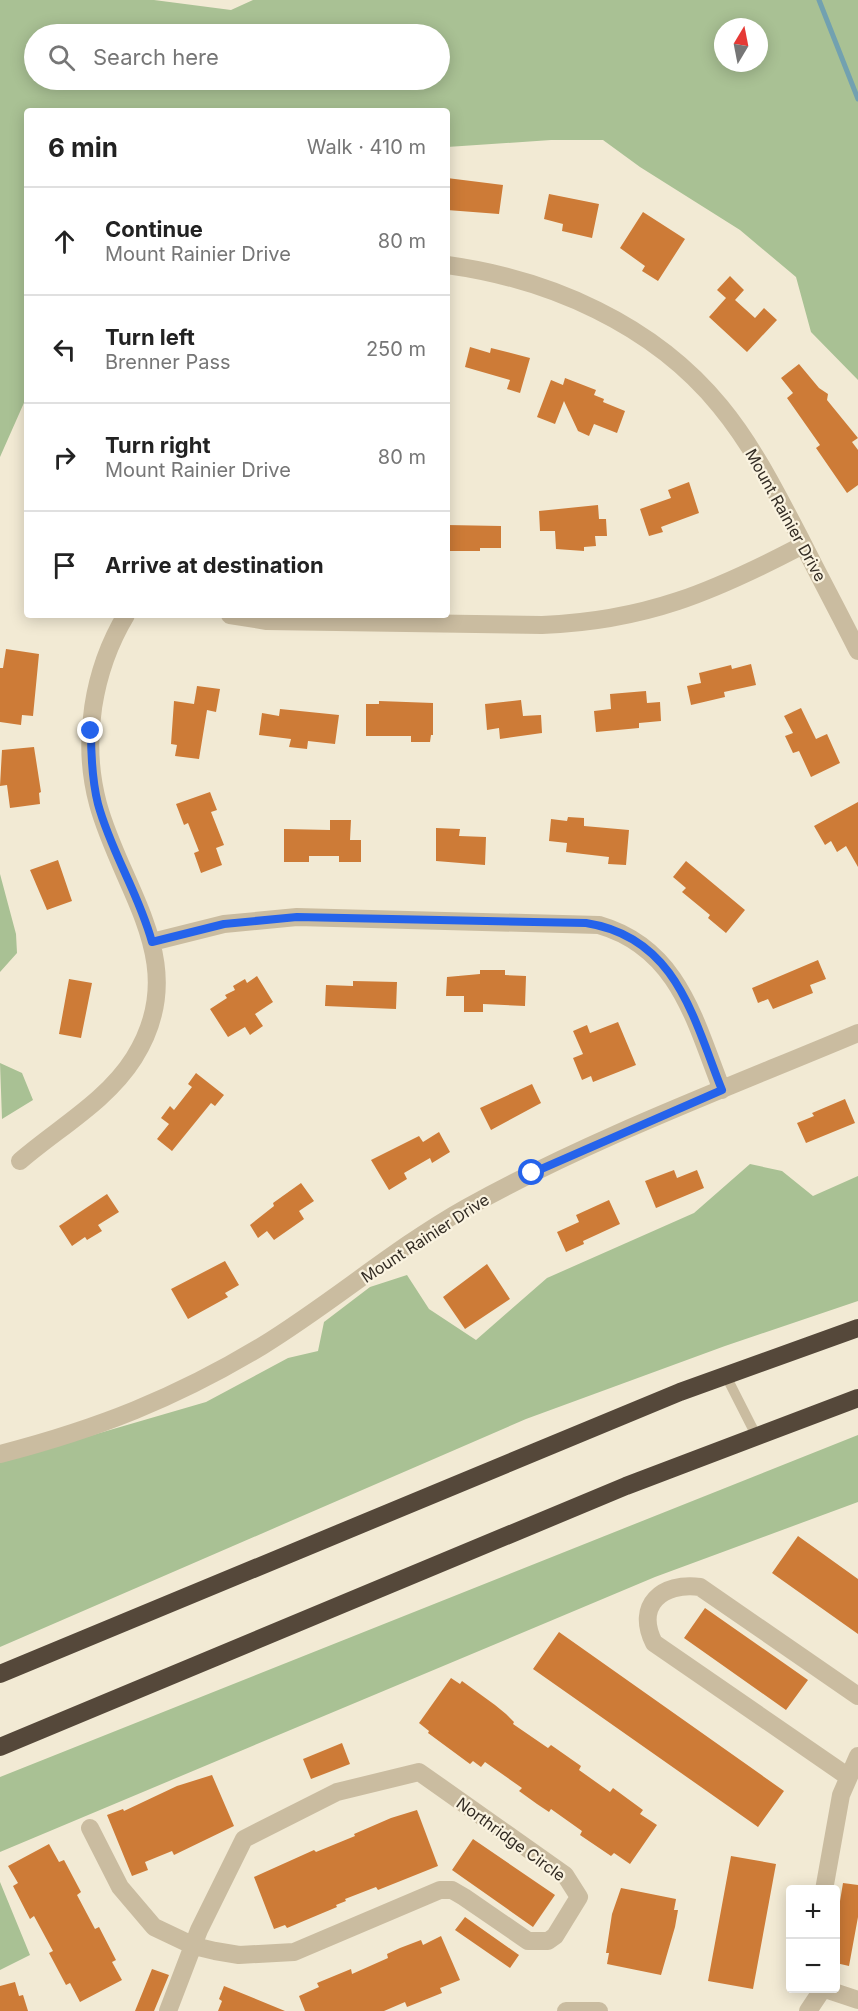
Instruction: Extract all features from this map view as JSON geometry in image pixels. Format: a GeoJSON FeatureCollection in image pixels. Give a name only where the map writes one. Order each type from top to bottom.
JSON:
{"type":"FeatureCollection","features":[{"type":"Feature","properties":{"kind":"highway"},"geometry":{"type":"LineString","coordinates":[[0,1674],[570,1437],[726,1376],[858,1328]]}},
{"type":"Feature","properties":{"kind":"highway"},"geometry":{"type":"LineString","coordinates":[[0,1747],[626,1486],[858,1398]]}},
{"type":"Feature","properties":{"kind":"street","name":"Mount Rainier Drive"},"geometry":{"type":"LineString","coordinates":[[450,265],[526,281],[583,303],[658,348],[693,377],[736,428],[766,473],[858,651]]}},
{"type":"Feature","properties":{"kind":"street"},"geometry":{"type":"LineString","coordinates":[[248,618],[267,621],[542,625],[585,623],[628,616],[670,605],[722,586],[803,545]]}},
{"type":"Feature","properties":{"kind":"street"},"geometry":{"type":"LineString","coordinates":[[20,1161],[116,1081],[135,1057],[153,1018],[158,970],[152,942],[145,916],[98,804],[92,770],[91,731],[97,685],[107,651],[124,618]]}},
{"type":"Feature","properties":{"kind":"street"},"geometry":{"type":"LineString","coordinates":[[152,942],[224,924],[297,917],[599,925],[638,941],[669,971],[685,998],[722,1090]]}},
{"type":"Feature","properties":{"kind":"street","name":"Mount Rainier Drive"},"geometry":{"type":"LineString","coordinates":[[0,1454],[70,1435],[126,1416],[187,1388],[262,1345],[463,1210],[532,1173],[858,1033]]}},
{"type":"Feature","properties":{"kind":"street"},"geometry":{"type":"LineString","coordinates":[[847,1776],[654,1642],[647,1618],[651,1605],[663,1591],[676,1586],[700,1587],[712,1593],[858,1696]]}},
{"type":"Feature","properties":{"kind":"street"},"geometry":{"type":"LineString","coordinates":[[826,1885],[841,1795],[847,1776],[858,1756]]}},
{"type":"Feature","properties":{"kind":"street","name":"Northridge Circle"},"geometry":{"type":"LineString","coordinates":[[90,1828],[120,1887],[154,1927],[194,1946],[239,1955],[294,1952],[440,1890],[452,1890],[528,1941],[548,1941],[555,1936],[579,1897],[565,1875],[418,1772],[337,1792],[244,1839],[194,1946],[168,2011]]}},
{"type":"Feature","properties":{"kind":"street"},"geometry":{"type":"LineString","coordinates":[[808,2011],[819,1993]]}},
{"type":"Feature","properties":{"kind":"street"},"geometry":{"type":"LineString","coordinates":[[835,1993],[858,2000]]}},
{"type":"Feature","properties":{"kind":"street"},"geometry":{"type":"LineString","coordinates":[[566,2011],[599,2011]]}},
{"type":"Feature","properties":{"kind":"lane"},"geometry":{"type":"LineString","coordinates":[[726,1376],[756,1435]]}},
{"type":"Feature","properties":{"kind":"green space"},"geometry":{"type":"Polygon","coordinates":[[[0,0],[154,0],[231,10],[253,0],[858,0],[858,380],[811,332],[796,277],[740,230],[640,167],[603,140],[551,140],[450,147],[450,108],[24,108],[24,403],[0,457],[0,0]]]}},
{"type":"Feature","properties":{"kind":"green space"},"geometry":{"type":"Polygon","coordinates":[[[0,874],[16,934],[17,953],[0,972],[0,874]]]}},
{"type":"Feature","properties":{"kind":"green space"},"geometry":{"type":"Polygon","coordinates":[[[0,1063],[22,1073],[33,1100],[2,1119],[0,1063]]]}},
{"type":"Feature","properties":{"kind":"green space"},"geometry":{"type":"Polygon","coordinates":[[[750,1164],[782,1171],[813,1196],[858,1176],[858,1301],[725,1346],[526,1419],[0,1647],[0,1462],[206,1402],[288,1358],[318,1351],[324,1322],[370,1287],[407,1275],[429,1309],[476,1340],[547,1278],[694,1213],[750,1164]]]}},
{"type":"Feature","properties":{"kind":"green space"},"geometry":{"type":"Polygon","coordinates":[[[858,1435],[858,1502],[655,1577],[0,1852],[0,1777],[858,1435]]]}},
{"type":"Feature","properties":{"kind":"green space"},"geometry":{"type":"Polygon","coordinates":[[[0,1882],[30,1955],[0,1970],[0,1882]]]}},
{"type":"Feature","properties":{"kind":"building"},"geometry":{"type":"Polygon","coordinates":[[[450,178],[503,185],[499,214],[450,210],[450,178]]]}},
{"type":"Feature","properties":{"kind":"building"},"geometry":{"type":"Polygon","coordinates":[[[549,194],[599,204],[592,238],[562,231],[563,224],[544,219],[549,194]]]}},
{"type":"Feature","properties":{"kind":"building"},"geometry":{"type":"Polygon","coordinates":[[[643,212],[685,239],[658,281],[642,271],[645,266],[620,248],[643,212]]]}},
{"type":"Feature","properties":{"kind":"building"},"geometry":{"type":"Polygon","coordinates":[[[730,276],[744,290],[735,300],[755,318],[764,308],[777,320],[747,352],[709,317],[726,298],[717,290],[730,276]]]}},
{"type":"Feature","properties":{"kind":"building"},"geometry":{"type":"Polygon","coordinates":[[[470,347],[490,353],[491,348],[530,358],[520,393],[507,389],[510,380],[465,367],[470,347]]]}},
{"type":"Feature","properties":{"kind":"building"},"geometry":{"type":"Polygon","coordinates":[[[799,364],[819,388],[828,394],[827,400],[858,438],[852,442],[858,450],[858,485],[847,493],[816,448],[820,445],[787,398],[793,393],[781,378],[799,364]]]}},
{"type":"Feature","properties":{"kind":"building"},"geometry":{"type":"Polygon","coordinates":[[[565,378],[596,390],[594,395],[604,399],[603,402],[625,411],[617,433],[594,424],[589,436],[578,431],[564,401],[555,424],[537,417],[551,380],[563,385],[565,378]]]}},
{"type":"Feature","properties":{"kind":"building"},"geometry":{"type":"Polygon","coordinates":[[[689,482],[699,513],[661,527],[663,532],[649,536],[640,509],[671,498],[668,490],[689,482]]]}},
{"type":"Feature","properties":{"kind":"building"},"geometry":{"type":"Polygon","coordinates":[[[598,505],[599,519],[606,519],[607,536],[595,536],[596,546],[584,547],[584,551],[556,549],[555,531],[540,531],[539,511],[598,505]]]}},
{"type":"Feature","properties":{"kind":"building"},"geometry":{"type":"Polygon","coordinates":[[[450,525],[501,526],[501,548],[480,548],[480,551],[450,551],[450,525]]]}},
{"type":"Feature","properties":{"kind":"building"},"geometry":{"type":"Polygon","coordinates":[[[6,649],[39,654],[33,716],[22,715],[21,725],[0,722],[0,668],[3,668],[6,649]]]}},
{"type":"Feature","properties":{"kind":"building"},"geometry":{"type":"Polygon","coordinates":[[[751,664],[756,685],[724,692],[725,697],[691,705],[687,686],[701,683],[699,673],[731,665],[732,669],[751,664]]]}},
{"type":"Feature","properties":{"kind":"building"},"geometry":{"type":"Polygon","coordinates":[[[197,686],[220,689],[216,712],[207,710],[199,759],[175,756],[177,745],[171,744],[174,701],[194,704],[197,686]]]}},
{"type":"Feature","properties":{"kind":"building"},"geometry":{"type":"Polygon","coordinates":[[[646,691],[647,703],[660,702],[661,721],[639,723],[639,728],[596,732],[594,711],[611,709],[610,694],[646,691]]]}},
{"type":"Feature","properties":{"kind":"building"},"geometry":{"type":"Polygon","coordinates":[[[521,700],[523,716],[541,715],[542,733],[500,739],[499,728],[487,730],[485,704],[521,700]]]}},
{"type":"Feature","properties":{"kind":"building"},"geometry":{"type":"Polygon","coordinates":[[[379,701],[433,703],[433,735],[431,735],[430,742],[411,742],[411,736],[366,736],[366,704],[379,704],[379,701]]]}},
{"type":"Feature","properties":{"kind":"building"},"geometry":{"type":"Polygon","coordinates":[[[801,708],[816,739],[827,734],[840,763],[811,777],[799,751],[793,753],[785,736],[793,733],[784,716],[801,708]]]}},
{"type":"Feature","properties":{"kind":"building"},"geometry":{"type":"Polygon","coordinates":[[[280,709],[339,715],[335,744],[308,741],[307,749],[289,747],[291,739],[259,735],[262,713],[279,716],[280,709]]]}},
{"type":"Feature","properties":{"kind":"building"},"geometry":{"type":"Polygon","coordinates":[[[34,747],[41,792],[39,793],[40,804],[10,808],[7,785],[0,786],[2,750],[34,747]]]}},
{"type":"Feature","properties":{"kind":"building"},"geometry":{"type":"Polygon","coordinates":[[[210,792],[217,810],[211,812],[224,845],[216,848],[222,865],[201,873],[194,853],[199,851],[188,823],[184,825],[176,804],[210,792]]]}},
{"type":"Feature","properties":{"kind":"building"},"geometry":{"type":"Polygon","coordinates":[[[858,802],[858,867],[846,846],[837,852],[831,841],[825,845],[814,826],[858,802]]]}},
{"type":"Feature","properties":{"kind":"building"},"geometry":{"type":"Polygon","coordinates":[[[568,817],[584,818],[584,826],[629,830],[626,865],[608,864],[609,857],[566,852],[567,843],[549,841],[551,819],[567,821],[568,817]]]}},
{"type":"Feature","properties":{"kind":"building"},"geometry":{"type":"Polygon","coordinates":[[[330,820],[351,820],[350,840],[361,840],[361,862],[339,862],[339,856],[309,856],[309,862],[284,862],[284,829],[330,830],[330,820]]]}},
{"type":"Feature","properties":{"kind":"building"},"geometry":{"type":"Polygon","coordinates":[[[436,828],[460,829],[459,836],[486,837],[485,865],[436,861],[436,828]]]}},
{"type":"Feature","properties":{"kind":"building"},"geometry":{"type":"Polygon","coordinates":[[[58,860],[72,901],[47,910],[30,870],[58,860]]]}},
{"type":"Feature","properties":{"kind":"building"},"geometry":{"type":"Polygon","coordinates":[[[686,861],[745,910],[726,933],[708,918],[710,915],[682,892],[686,888],[673,877],[686,861]]]}},
{"type":"Feature","properties":{"kind":"building"},"geometry":{"type":"Polygon","coordinates":[[[818,960],[826,979],[810,985],[813,993],[773,1009],[768,999],[758,1003],[752,988],[818,960]]]}},
{"type":"Feature","properties":{"kind":"building"},"geometry":{"type":"Polygon","coordinates":[[[480,970],[505,970],[505,975],[526,976],[525,1006],[483,1004],[483,1012],[464,1012],[464,996],[446,996],[447,977],[480,974],[480,970]]]}},
{"type":"Feature","properties":{"kind":"building"},"geometry":{"type":"Polygon","coordinates":[[[257,976],[273,1002],[255,1014],[263,1026],[250,1035],[245,1027],[228,1037],[210,1009],[227,998],[225,995],[235,990],[233,986],[245,979],[247,983],[257,976]]]}},
{"type":"Feature","properties":{"kind":"building"},"geometry":{"type":"Polygon","coordinates":[[[69,979],[92,983],[81,1038],[59,1034],[69,979]]]}},
{"type":"Feature","properties":{"kind":"building"},"geometry":{"type":"Polygon","coordinates":[[[353,981],[397,982],[396,1009],[325,1006],[326,985],[353,986],[353,981]]]}},
{"type":"Feature","properties":{"kind":"building"},"geometry":{"type":"Polygon","coordinates":[[[618,1022],[636,1065],[593,1082],[591,1076],[582,1080],[573,1058],[583,1054],[573,1031],[587,1025],[590,1033],[618,1022]]]}},
{"type":"Feature","properties":{"kind":"building"},"geometry":{"type":"Polygon","coordinates":[[[196,1073],[224,1095],[215,1106],[211,1103],[172,1151],[157,1139],[169,1124],[161,1118],[170,1106],[174,1110],[192,1087],[188,1084],[196,1073]]]}},
{"type":"Feature","properties":{"kind":"building"},"geometry":{"type":"Polygon","coordinates":[[[532,1084],[541,1103],[491,1130],[480,1108],[532,1084]]]}},
{"type":"Feature","properties":{"kind":"building"},"geometry":{"type":"Polygon","coordinates":[[[845,1099],[855,1123],[806,1143],[797,1123],[814,1116],[812,1113],[845,1099]]]}},
{"type":"Feature","properties":{"kind":"building"},"geometry":{"type":"Polygon","coordinates":[[[439,1132],[450,1152],[432,1163],[430,1158],[404,1173],[407,1179],[389,1190],[371,1160],[419,1136],[423,1142],[439,1132]]]}},
{"type":"Feature","properties":{"kind":"building"},"geometry":{"type":"Polygon","coordinates":[[[674,1170],[677,1178],[697,1170],[704,1188],[656,1208],[645,1181],[674,1170]]]}},
{"type":"Feature","properties":{"kind":"building"},"geometry":{"type":"Polygon","coordinates":[[[301,1183],[314,1201],[299,1211],[304,1219],[274,1240],[267,1231],[258,1238],[250,1225],[274,1206],[273,1203],[301,1183]]]}},
{"type":"Feature","properties":{"kind":"building"},"geometry":{"type":"Polygon","coordinates":[[[107,1194],[119,1212],[98,1225],[102,1231],[87,1240],[85,1237],[72,1246],[59,1226],[107,1194]]]}},
{"type":"Feature","properties":{"kind":"building"},"geometry":{"type":"Polygon","coordinates":[[[609,1200],[620,1224],[583,1241],[584,1244],[566,1252],[557,1232],[579,1222],[576,1215],[609,1200]]]}},
{"type":"Feature","properties":{"kind":"building"},"geometry":{"type":"Polygon","coordinates":[[[225,1261],[239,1285],[225,1293],[228,1297],[188,1319],[171,1289],[225,1261]]]}},
{"type":"Feature","properties":{"kind":"building"},"geometry":{"type":"Polygon","coordinates":[[[487,1264],[510,1299],[465,1329],[443,1297],[487,1264]]]}},
{"type":"Feature","properties":{"kind":"building"},"geometry":{"type":"Polygon","coordinates":[[[798,1536],[858,1579],[858,1634],[772,1573],[798,1536]]]}},
{"type":"Feature","properties":{"kind":"building"},"geometry":{"type":"Polygon","coordinates":[[[705,1608],[808,1680],[786,1710],[684,1638],[705,1608]]]}},
{"type":"Feature","properties":{"kind":"building"},"geometry":{"type":"Polygon","coordinates":[[[559,1632],[784,1791],[758,1827],[533,1669],[559,1632]]]}},
{"type":"Feature","properties":{"kind":"building"},"geometry":{"type":"Polygon","coordinates":[[[451,1678],[460,1684],[462,1681],[506,1714],[514,1722],[513,1724],[548,1748],[551,1745],[581,1766],[579,1770],[610,1792],[613,1788],[643,1810],[640,1814],[657,1825],[630,1864],[614,1853],[611,1856],[580,1835],[582,1831],[551,1809],[549,1812],[537,1804],[519,1791],[522,1788],[485,1762],[481,1767],[473,1761],[470,1764],[428,1733],[429,1731],[419,1723],[451,1678]]]}},
{"type":"Feature","properties":{"kind":"building"},"geometry":{"type":"Polygon","coordinates":[[[342,1743],[350,1764],[311,1779],[303,1759],[342,1743]]]}},
{"type":"Feature","properties":{"kind":"building"},"geometry":{"type":"Polygon","coordinates":[[[212,1775],[234,1826],[174,1855],[172,1851],[145,1862],[148,1870],[132,1876],[107,1815],[123,1809],[124,1811],[177,1786],[212,1775]]]}},
{"type":"Feature","properties":{"kind":"building"},"geometry":{"type":"Polygon","coordinates":[[[417,1810],[438,1866],[378,1890],[376,1887],[345,1899],[346,1901],[336,1905],[337,1907],[287,1928],[285,1925],[274,1929],[254,1877],[314,1850],[316,1852],[355,1836],[354,1834],[391,1818],[417,1810]]]}},
{"type":"Feature","properties":{"kind":"building"},"geometry":{"type":"Polygon","coordinates":[[[473,1839],[555,1895],[533,1927],[452,1870],[473,1839]]]}},
{"type":"Feature","properties":{"kind":"building"},"geometry":{"type":"Polygon","coordinates":[[[49,1844],[59,1862],[64,1860],[81,1892],[77,1895],[95,1929],[99,1927],[116,1960],[112,1962],[122,1980],[80,2002],[70,1983],[66,1985],[49,1953],[53,1951],[34,1916],[30,1919],[13,1886],[18,1883],[8,1866],[49,1844]]]}},
{"type":"Feature","properties":{"kind":"building"},"geometry":{"type":"Polygon","coordinates":[[[731,1856],[776,1864],[753,1989],[708,1981],[731,1856]]]}},
{"type":"Feature","properties":{"kind":"building"},"geometry":{"type":"Polygon","coordinates":[[[843,1883],[858,1885],[858,1917],[849,1966],[840,1964],[840,1901],[843,1883]]]}},
{"type":"Feature","properties":{"kind":"building"},"geometry":{"type":"Polygon","coordinates":[[[621,1888],[676,1899],[674,1910],[678,1910],[675,1927],[661,1975],[607,1964],[609,1953],[606,1953],[612,1914],[621,1888]]]}},
{"type":"Feature","properties":{"kind":"building"},"geometry":{"type":"Polygon","coordinates":[[[465,1917],[519,1955],[510,1968],[455,1930],[465,1917]]]}},
{"type":"Feature","properties":{"kind":"building"},"geometry":{"type":"Polygon","coordinates":[[[441,1936],[460,1980],[440,1988],[442,1993],[407,2007],[405,2002],[384,2011],[305,2011],[299,1996],[319,1987],[317,1983],[351,1969],[352,1974],[388,1958],[387,1954],[400,1948],[421,1940],[423,1945],[441,1936]]]}},
{"type":"Feature","properties":{"kind":"building"},"geometry":{"type":"Polygon","coordinates":[[[152,1969],[169,1975],[154,2011],[135,2011],[152,1969]]]}},
{"type":"Feature","properties":{"kind":"building"},"geometry":{"type":"Polygon","coordinates":[[[15,1982],[19,1996],[23,1995],[28,2011],[0,2011],[0,1986],[15,1982]]]}},
{"type":"Feature","properties":{"kind":"building"},"geometry":{"type":"Polygon","coordinates":[[[224,1986],[285,2011],[218,2011],[222,2001],[219,1999],[224,1986]]]}},
{"type":"Feature","properties":{"kind":"waterway"},"geometry":{"type":"LineString","coordinates":[[819,0],[858,99]]}},
{"type":"Feature","properties":{"kind":"route"},"geometry":{"type":"LineString","coordinates":[[91,731],[92,770],[98,804],[145,916],[152,942],[224,924],[267,918],[586,923],[626,934],[659,959],[678,984],[685,998],[722,1090],[532,1173]]}}]}
